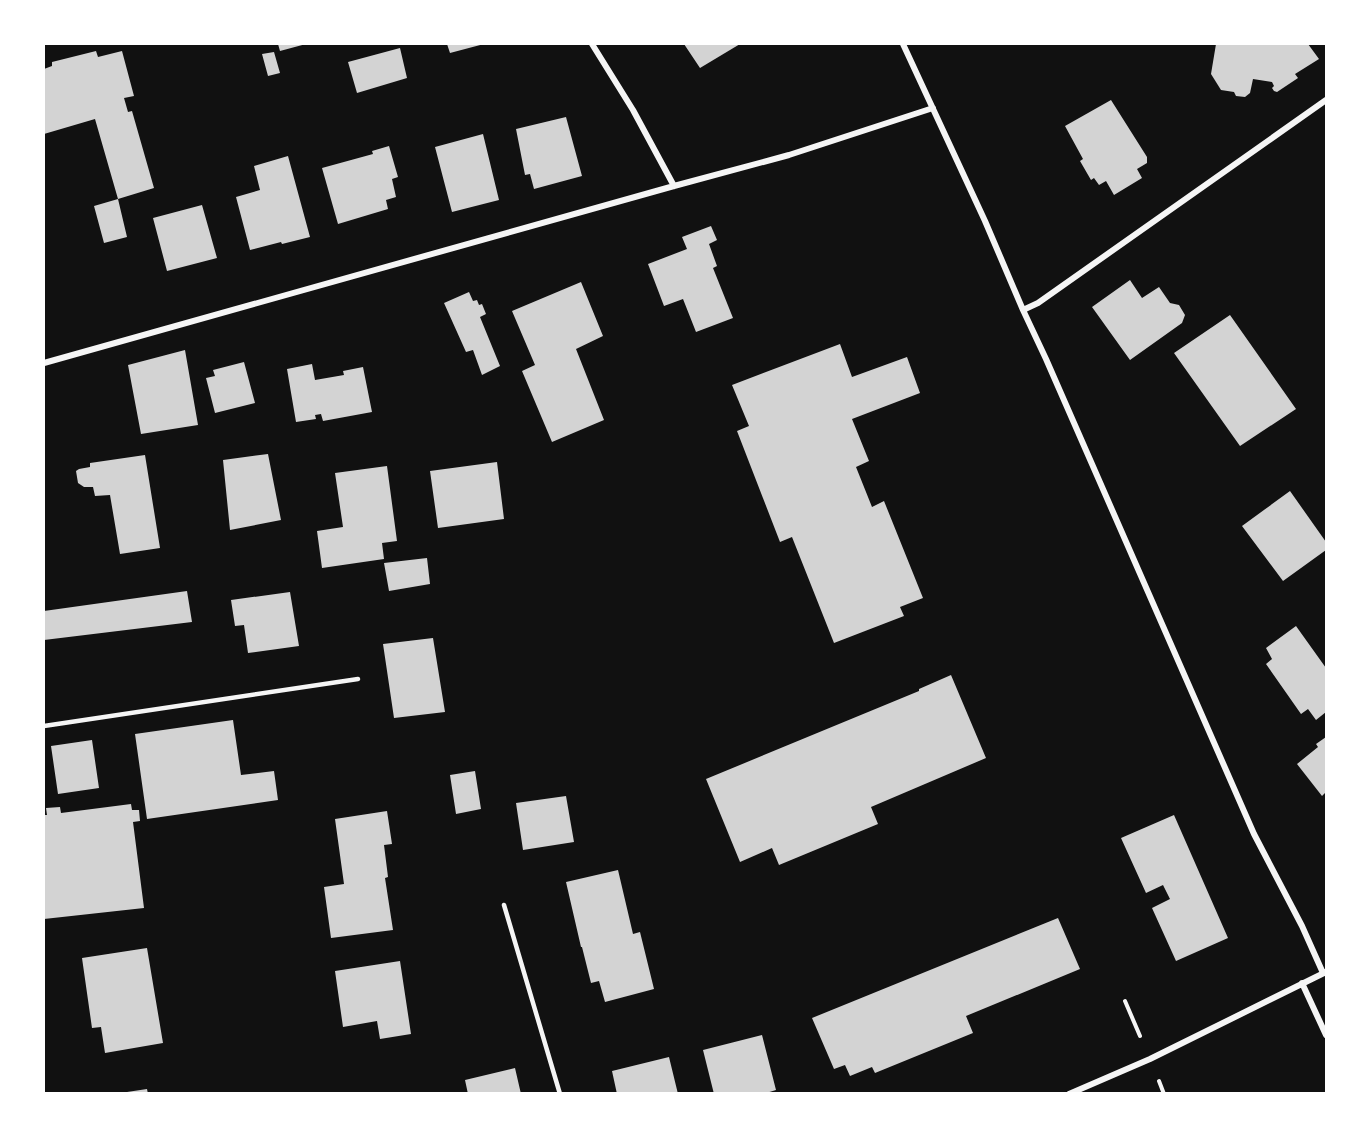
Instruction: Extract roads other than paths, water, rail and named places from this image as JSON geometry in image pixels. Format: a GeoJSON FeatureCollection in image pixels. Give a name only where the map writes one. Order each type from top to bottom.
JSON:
{"type":"FeatureCollection","features":[{"type":"Feature","properties":{"kind":"street"},"geometry":{"type":"LineString","coordinates":[[592,44],[633,110],[675,186]]}},
{"type":"Feature","properties":{"kind":"street"},"geometry":{"type":"LineString","coordinates":[[903,44],[986,221],[1254,834],[1324,973],[1150,1059],[1069,1094]]}},
{"type":"Feature","properties":{"kind":"street"},"geometry":{"type":"LineString","coordinates":[[1023,310],[1038,303],[1326,100]]}},
{"type":"Feature","properties":{"kind":"street"},"geometry":{"type":"LineString","coordinates":[[44,363],[789,155],[933,108]]}},
{"type":"Feature","properties":{"kind":"street"},"geometry":{"type":"LineString","coordinates":[[1302,983],[1326,1035]]}},
{"type":"Feature","properties":{"kind":"lane"},"geometry":{"type":"LineString","coordinates":[[44,726],[358,679]]}},
{"type":"Feature","properties":{"kind":"lane"},"geometry":{"type":"LineString","coordinates":[[504,905],[561,1094]]}}]}
